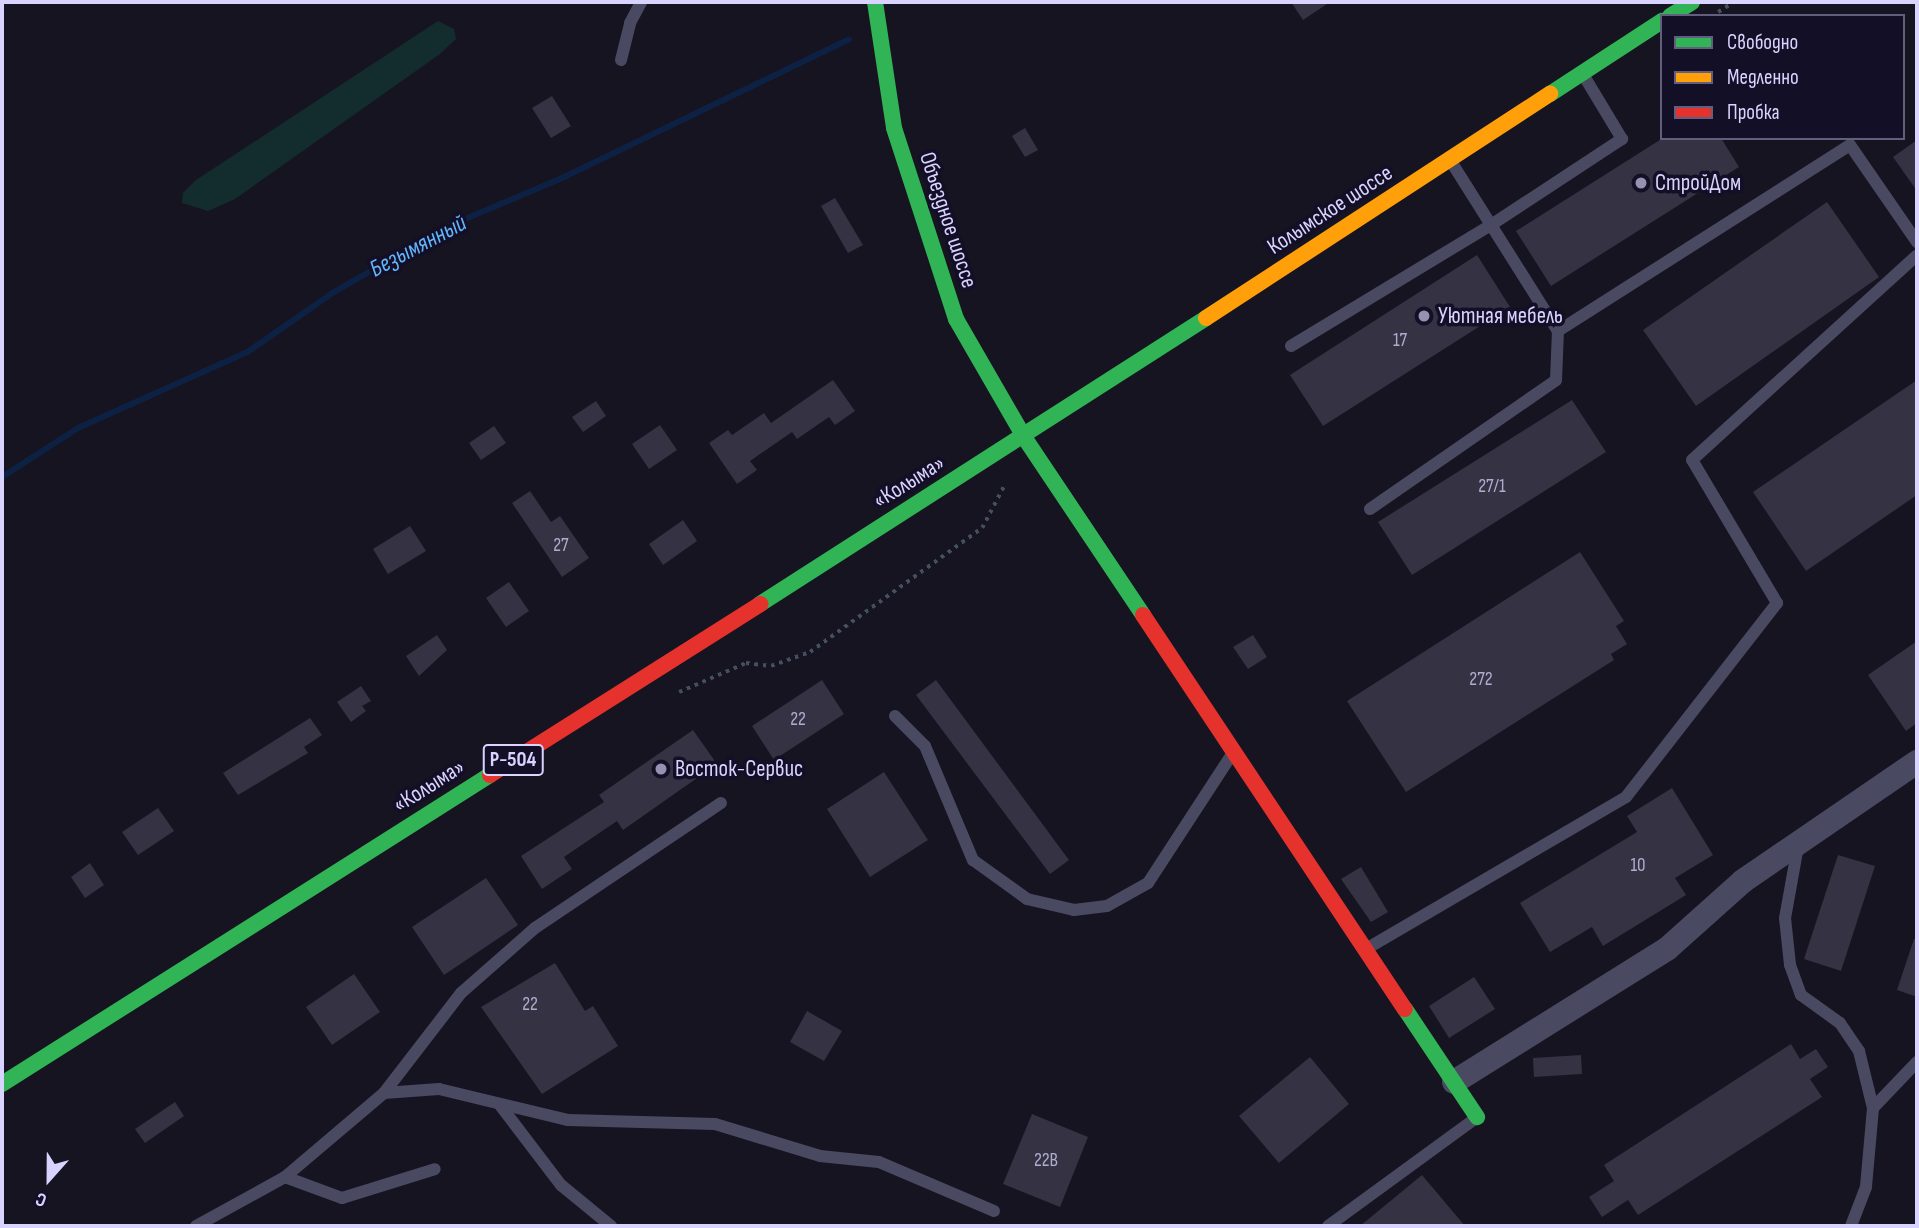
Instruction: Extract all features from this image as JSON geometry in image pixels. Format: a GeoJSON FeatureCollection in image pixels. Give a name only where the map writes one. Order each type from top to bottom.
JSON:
{"type":"FeatureCollection","features":[{"type":"Feature","properties":{"kind":"main road","name":"Объездное шоссе"},"geometry":{"type":"LineString","coordinates":[[875,2],[894,128],[956,319],[1024,437],[1477,1117]]}},
{"type":"Feature","properties":{"kind":"main road"},"geometry":{"type":"LineString","coordinates":[[1673,14],[1692,2]]}},
{"type":"Feature","properties":{"kind":"main road","name":"Колымское шоссе"},"geometry":{"type":"LineString","coordinates":[[1024,437],[1660,22]]}},
{"type":"Feature","properties":{"kind":"main road","name":"«Колыма»"},"geometry":{"type":"LineString","coordinates":[[2,1084],[1024,437]]}},
{"type":"Feature","properties":{"kind":"street"},"geometry":{"type":"LineString","coordinates":[[1454,1083],[1667,949],[1743,881],[1917,762]]}},
{"type":"Feature","properties":{"kind":"lane"},"geometry":{"type":"LineString","coordinates":[[621,60],[630,23],[641,2]]}},
{"type":"Feature","properties":{"kind":"lane"},"geometry":{"type":"LineString","coordinates":[[1291,346],[1491,225],[1622,139],[1583,73]]}},
{"type":"Feature","properties":{"kind":"lane"},"geometry":{"type":"LineString","coordinates":[[1558,331],[1850,145],[1917,242]]}},
{"type":"Feature","properties":{"kind":"lane"},"geometry":{"type":"LineString","coordinates":[[1370,509],[1556,380],[1558,331],[1450,159]]}},
{"type":"Feature","properties":{"kind":"lane"},"geometry":{"type":"LineString","coordinates":[[1366,949],[1626,797],[1777,603],[1692,460],[1917,256]]}},
{"type":"Feature","properties":{"kind":"lane"},"geometry":{"type":"LineString","coordinates":[[895,716],[925,746],[972,860],[1027,899],[1074,910],[1107,906],[1148,883],[1234,751]]}},
{"type":"Feature","properties":{"kind":"lane"},"geometry":{"type":"LineString","coordinates":[[197,1226],[285,1177],[384,1093],[461,993],[535,928],[722,803]]}},
{"type":"Feature","properties":{"kind":"lane"},"geometry":{"type":"LineString","coordinates":[[1799,842],[1785,918],[1790,965],[1801,995],[1840,1023],[1859,1051],[1873,1108],[1866,1186],[1851,1226]]}},
{"type":"Feature","properties":{"kind":"lane"},"geometry":{"type":"LineString","coordinates":[[1873,1108],[1917,1062]]}},
{"type":"Feature","properties":{"kind":"lane"},"geometry":{"type":"LineString","coordinates":[[384,1093],[439,1089],[568,1120],[715,1124],[820,1156],[879,1162],[994,1211]]}},
{"type":"Feature","properties":{"kind":"lane"},"geometry":{"type":"LineString","coordinates":[[500,1105],[561,1185],[611,1226]]}},
{"type":"Feature","properties":{"kind":"lane"},"geometry":{"type":"LineString","coordinates":[[1328,1226],[1477,1117]]}},
{"type":"Feature","properties":{"kind":"lane"},"geometry":{"type":"LineString","coordinates":[[285,1177],[342,1198],[435,1169]]}},
{"type":"Feature","properties":{"kind":"lane"},"geometry":{"type":"LineString","coordinates":[[219,1214],[226,1226]]}},
{"type":"Feature","properties":{"kind":"path"},"geometry":{"type":"LineString","coordinates":[[1715,14],[1734,2]]}},
{"type":"Feature","properties":{"kind":"green space"},"geometry":{"type":"Polygon","coordinates":[[[438,21],[454,29],[456,39],[440,54],[235,199],[208,211],[182,203],[183,193],[196,180],[438,21]]]}},
{"type":"Feature","properties":{"kind":"building"},"geometry":{"type":"Polygon","coordinates":[[[1291,2],[1330,2],[1303,20],[1291,2]]]}},
{"type":"Feature","properties":{"kind":"building"},"geometry":{"type":"Polygon","coordinates":[[[552,96],[571,126],[551,138],[532,108],[552,96]]]}},
{"type":"Feature","properties":{"kind":"building"},"geometry":{"type":"Polygon","coordinates":[[[1025,128],[1038,150],[1025,157],[1012,136],[1025,128]]]}},
{"type":"Feature","properties":{"kind":"building"},"geometry":{"type":"Polygon","coordinates":[[[1660,140],[1722,140],[1739,167],[1551,286],[1516,231],[1660,140]]]}},
{"type":"Feature","properties":{"kind":"building"},"geometry":{"type":"Polygon","coordinates":[[[1917,140],[1917,191],[1893,157],[1917,140]]]}},
{"type":"Feature","properties":{"kind":"building"},"geometry":{"type":"Polygon","coordinates":[[[835,198],[863,245],[848,253],[821,206],[835,198]]]}},
{"type":"Feature","properties":{"kind":"building"},"geometry":{"type":"Polygon","coordinates":[[[1827,202],[1879,277],[1696,406],[1643,330],[1827,202]]]}},
{"type":"Feature","properties":{"kind":"building"},"geometry":{"type":"Polygon","coordinates":[[[1477,255],[1510,307],[1323,426],[1290,375],[1477,255]]]}},
{"type":"Feature","properties":{"kind":"building"},"geometry":{"type":"Polygon","coordinates":[[[833,380],[855,411],[835,425],[829,417],[797,439],[792,432],[750,461],[757,470],[737,484],[709,443],[728,430],[732,435],[764,413],[771,423],[833,380]]]}},
{"type":"Feature","properties":{"kind":"building"},"geometry":{"type":"Polygon","coordinates":[[[1917,380],[1917,495],[1806,571],[1753,492],[1917,380]]]}},
{"type":"Feature","properties":{"kind":"building"},"geometry":{"type":"Polygon","coordinates":[[[1572,400],[1606,452],[1412,575],[1378,522],[1572,400]]]}},
{"type":"Feature","properties":{"kind":"building"},"geometry":{"type":"Polygon","coordinates":[[[596,401],[606,416],[583,432],[572,417],[596,401]]]}},
{"type":"Feature","properties":{"kind":"building"},"geometry":{"type":"Polygon","coordinates":[[[660,425],[677,450],[649,469],[632,444],[660,425]]]}},
{"type":"Feature","properties":{"kind":"building"},"geometry":{"type":"Polygon","coordinates":[[[494,426],[506,443],[481,460],[469,443],[494,426]]]}},
{"type":"Feature","properties":{"kind":"building"},"geometry":{"type":"Polygon","coordinates":[[[530,491],[551,522],[560,516],[589,558],[562,577],[512,503],[530,491]]]}},
{"type":"Feature","properties":{"kind":"building"},"geometry":{"type":"Polygon","coordinates":[[[683,520],[697,541],[663,565],[649,544],[683,520]]]}},
{"type":"Feature","properties":{"kind":"building"},"geometry":{"type":"Polygon","coordinates":[[[410,526],[426,551],[388,574],[373,549],[410,526]]]}},
{"type":"Feature","properties":{"kind":"building"},"geometry":{"type":"Polygon","coordinates":[[[1580,552],[1624,621],[1616,626],[1627,644],[1611,654],[1614,660],[1406,792],[1347,701],[1580,552]]]}},
{"type":"Feature","properties":{"kind":"building"},"geometry":{"type":"Polygon","coordinates":[[[509,582],[529,611],[506,627],[486,598],[509,582]]]}},
{"type":"Feature","properties":{"kind":"building"},"geometry":{"type":"Polygon","coordinates":[[[437,635],[447,650],[419,676],[406,656],[437,635]]]}},
{"type":"Feature","properties":{"kind":"building"},"geometry":{"type":"Polygon","coordinates":[[[1253,635],[1267,657],[1248,669],[1233,647],[1253,635]]]}},
{"type":"Feature","properties":{"kind":"building"},"geometry":{"type":"Polygon","coordinates":[[[1917,641],[1917,723],[1906,731],[1868,675],[1917,641]]]}},
{"type":"Feature","properties":{"kind":"building"},"geometry":{"type":"Polygon","coordinates":[[[822,680],[844,714],[774,760],[752,726],[822,680]]]}},
{"type":"Feature","properties":{"kind":"building"},"geometry":{"type":"Polygon","coordinates":[[[936,680],[1069,860],[1050,874],[916,695],[936,680]]]}},
{"type":"Feature","properties":{"kind":"building"},"geometry":{"type":"Polygon","coordinates":[[[361,686],[371,701],[362,706],[366,711],[351,722],[337,702],[361,686]]]}},
{"type":"Feature","properties":{"kind":"building"},"geometry":{"type":"Polygon","coordinates":[[[310,718],[322,735],[304,747],[308,753],[238,795],[223,773],[310,718]]]}},
{"type":"Feature","properties":{"kind":"building"},"geometry":{"type":"Polygon","coordinates":[[[693,730],[717,764],[623,830],[617,821],[564,857],[572,869],[542,889],[521,856],[604,802],[599,795],[693,730]]]}},
{"type":"Feature","properties":{"kind":"building"},"geometry":{"type":"Polygon","coordinates":[[[884,772],[928,840],[870,877],[827,809],[884,772]]]}},
{"type":"Feature","properties":{"kind":"building"},"geometry":{"type":"Polygon","coordinates":[[[1672,788],[1713,855],[1675,878],[1686,895],[1603,946],[1592,927],[1550,952],[1520,903],[1637,832],[1627,816],[1672,788]]]}},
{"type":"Feature","properties":{"kind":"building"},"geometry":{"type":"Polygon","coordinates":[[[158,808],[174,831],[138,855],[122,832],[158,808]]]}},
{"type":"Feature","properties":{"kind":"building"},"geometry":{"type":"Polygon","coordinates":[[[1838,855],[1875,866],[1841,971],[1804,959],[1838,855]]]}},
{"type":"Feature","properties":{"kind":"building"},"geometry":{"type":"Polygon","coordinates":[[[90,863],[104,885],[85,898],[71,877],[90,863]]]}},
{"type":"Feature","properties":{"kind":"building"},"geometry":{"type":"Polygon","coordinates":[[[1361,867],[1388,912],[1371,922],[1341,879],[1361,867]]]}},
{"type":"Feature","properties":{"kind":"building"},"geometry":{"type":"Polygon","coordinates":[[[486,878],[518,925],[444,975],[412,927],[486,878]]]}},
{"type":"Feature","properties":{"kind":"building"},"geometry":{"type":"Polygon","coordinates":[[[1914,939],[1917,939],[1917,997],[1897,990],[1914,939]]]}},
{"type":"Feature","properties":{"kind":"building"},"geometry":{"type":"Polygon","coordinates":[[[555,963],[585,1011],[593,1006],[618,1046],[542,1094],[481,1007],[555,963]]]}},
{"type":"Feature","properties":{"kind":"building"},"geometry":{"type":"Polygon","coordinates":[[[354,974],[380,1012],[332,1045],[306,1007],[354,974]]]}},
{"type":"Feature","properties":{"kind":"building"},"geometry":{"type":"Polygon","coordinates":[[[1474,977],[1495,1009],[1449,1038],[1429,1006],[1474,977]]]}},
{"type":"Feature","properties":{"kind":"building"},"geometry":{"type":"Polygon","coordinates":[[[807,1011],[842,1031],[824,1061],[790,1042],[807,1011]]]}},
{"type":"Feature","properties":{"kind":"building"},"geometry":{"type":"Polygon","coordinates":[[[1791,1044],[1800,1059],[1816,1049],[1828,1067],[1810,1079],[1822,1097],[1638,1215],[1628,1200],[1602,1217],[1589,1197],[1614,1181],[1604,1165],[1791,1044]]]}},
{"type":"Feature","properties":{"kind":"building"},"geometry":{"type":"Polygon","coordinates":[[[1581,1055],[1582,1074],[1534,1077],[1533,1058],[1581,1055]]]}},
{"type":"Feature","properties":{"kind":"building"},"geometry":{"type":"Polygon","coordinates":[[[1310,1057],[1349,1104],[1279,1163],[1239,1116],[1310,1057]]]}},
{"type":"Feature","properties":{"kind":"building"},"geometry":{"type":"Polygon","coordinates":[[[175,1102],[184,1116],[145,1143],[135,1129],[175,1102]]]}},
{"type":"Feature","properties":{"kind":"building"},"geometry":{"type":"Polygon","coordinates":[[[1032,1114],[1088,1137],[1060,1207],[1003,1184],[1032,1114]]]}},
{"type":"Feature","properties":{"kind":"building"},"geometry":{"type":"Polygon","coordinates":[[[1422,1175],[1465,1226],[1360,1226],[1422,1175]]]}},
{"type":"Feature","properties":{"kind":"waterway","name":"Безымянный"},"geometry":{"type":"LineString","coordinates":[[2,477],[78,428],[249,351],[334,292],[451,225],[560,179],[849,39]]}},
{"type":"Feature","properties":{"kind":"traffic: fast"},"geometry":{"type":"LineString","coordinates":[[875,2],[894,128],[956,319],[1024,437],[1143,615]]}},
{"type":"Feature","properties":{"kind":"traffic: fast"},"geometry":{"type":"LineString","coordinates":[[1673,14],[1692,2]]}},
{"type":"Feature","properties":{"kind":"traffic: fast"},"geometry":{"type":"LineString","coordinates":[[1550,94],[1660,22]]}},
{"type":"Feature","properties":{"kind":"traffic: fast"},"geometry":{"type":"LineString","coordinates":[[760,604],[1206,318]]}},
{"type":"Feature","properties":{"kind":"traffic: fast"},"geometry":{"type":"LineString","coordinates":[[2,1084],[490,775]]}},
{"type":"Feature","properties":{"kind":"traffic: fast"},"geometry":{"type":"LineString","coordinates":[[1405,1009],[1477,1117]]}},
{"type":"Feature","properties":{"kind":"traffic: slow"},"geometry":{"type":"LineString","coordinates":[[1206,318],[1550,94]]}},
{"type":"Feature","properties":{"kind":"traffic: jam"},"geometry":{"type":"LineString","coordinates":[[490,775],[760,604]]}},
{"type":"Feature","properties":{"kind":"traffic: jam"},"geometry":{"type":"LineString","coordinates":[[1143,615],[1405,1009]]}},
{"type":"Feature","properties":{"kind":"place","name":"СтройДом"},"geometry":{"type":"Point","coordinates":[1641,183]}},
{"type":"Feature","properties":{"kind":"place","name":"Уютная мебель"},"geometry":{"type":"Point","coordinates":[1424,316]}},
{"type":"Feature","properties":{"kind":"place","name":"Восток-Сервис"},"geometry":{"type":"Point","coordinates":[661,769]}}]}
